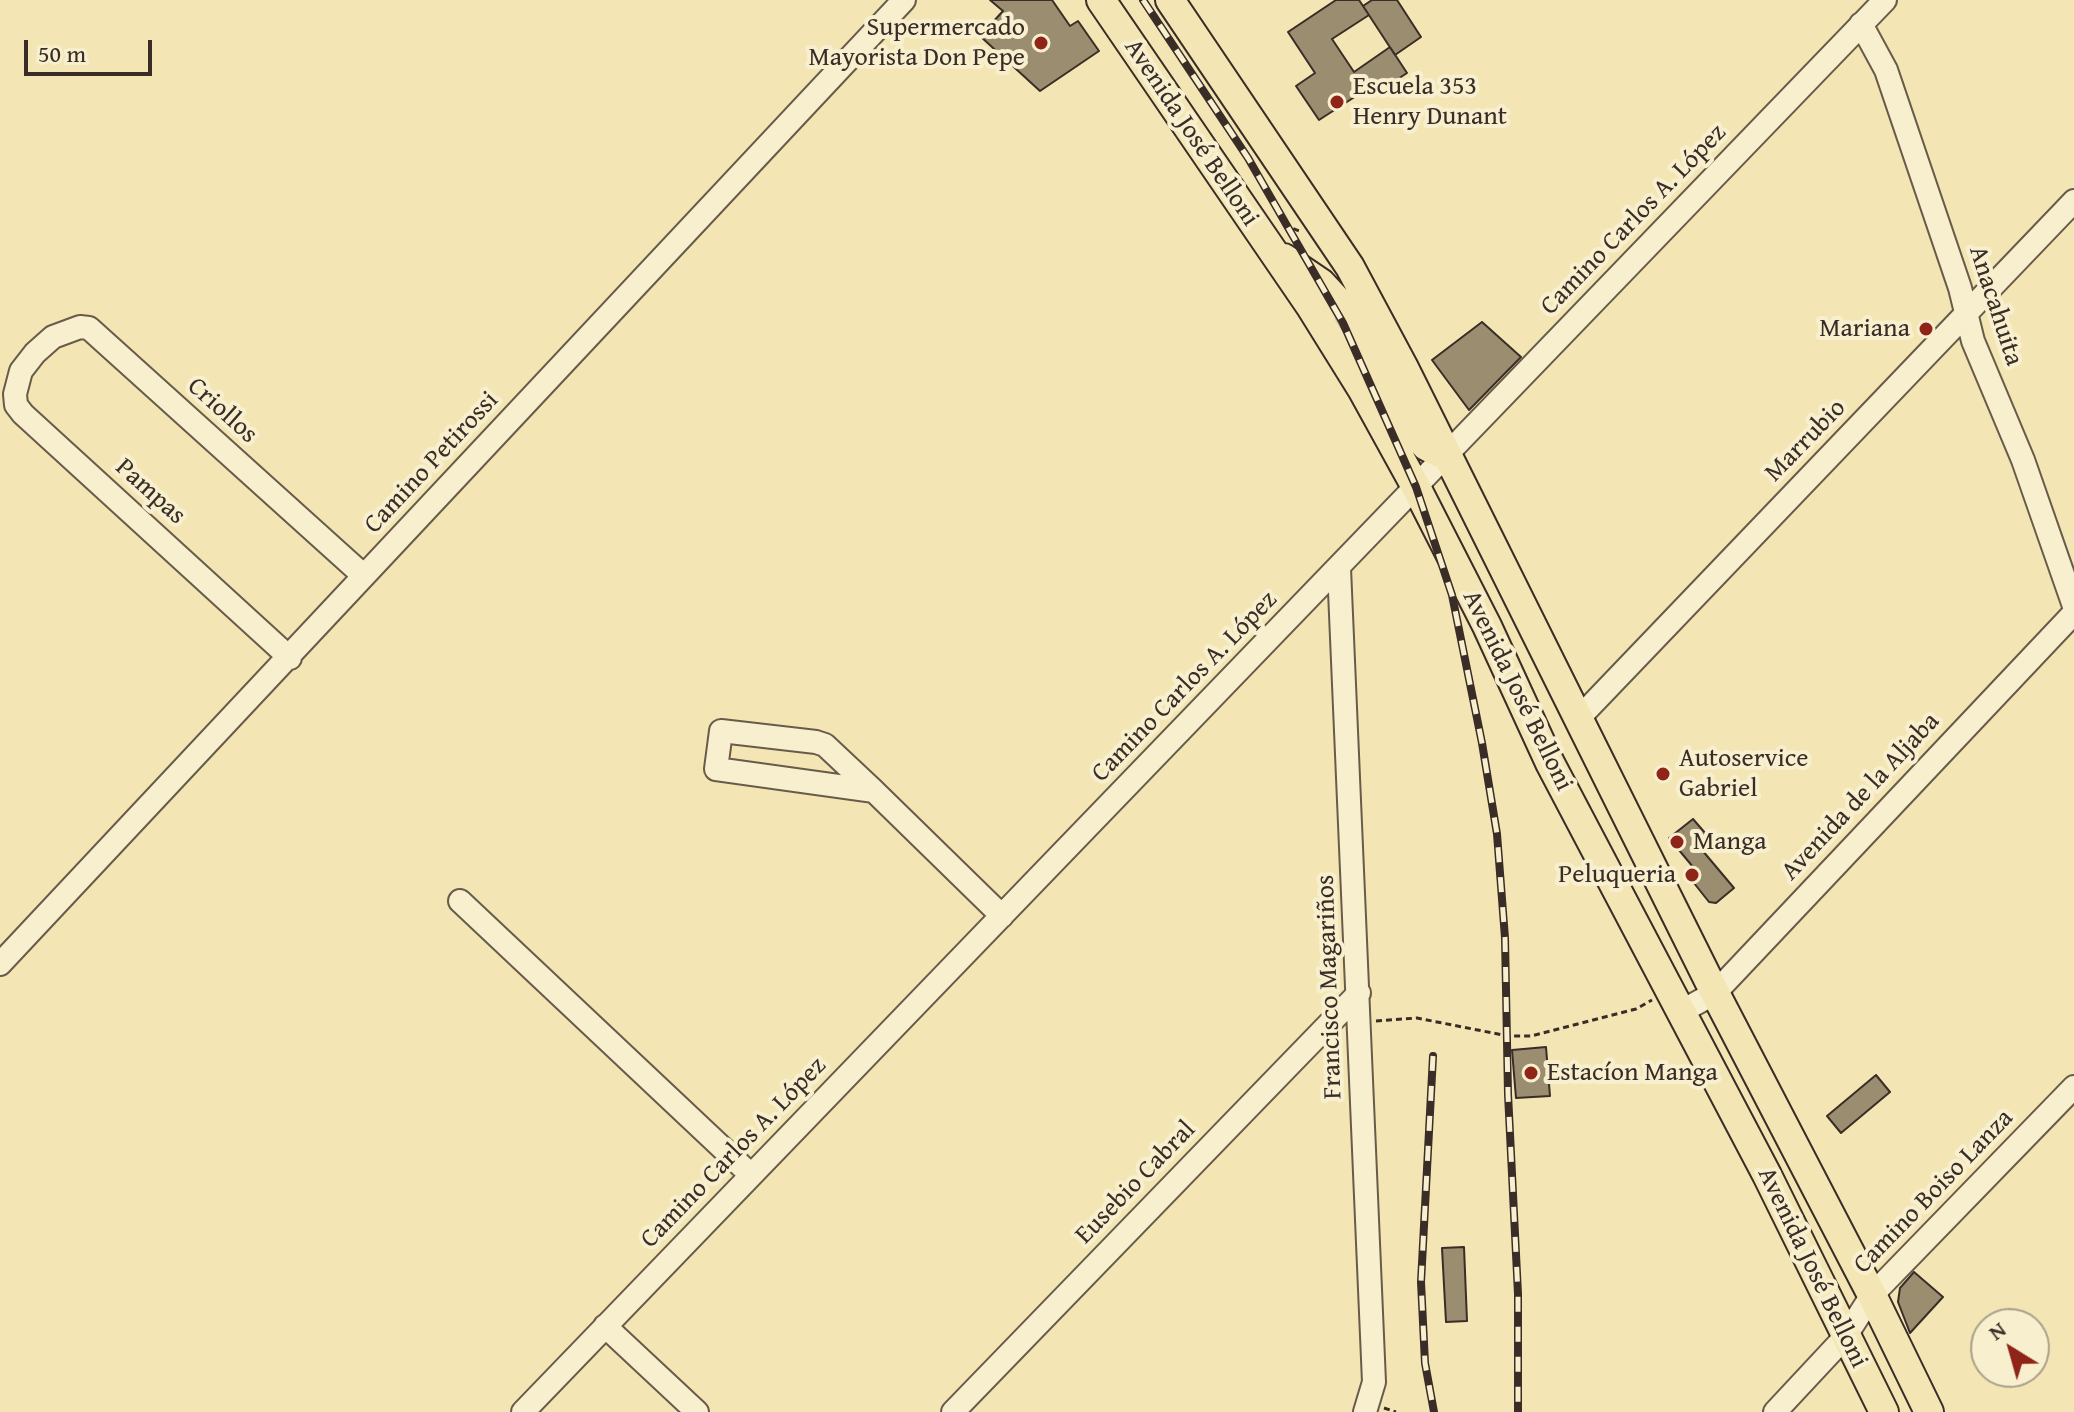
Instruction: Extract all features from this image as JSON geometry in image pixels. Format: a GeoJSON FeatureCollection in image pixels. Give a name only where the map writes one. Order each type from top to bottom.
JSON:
{"type":"FeatureCollection","features":[{"type":"Feature","properties":{"kind":"main road","name":"Avenida José Belloni"},"geometry":{"type":"LineString","coordinates":[[1101,0],[1311,307],[1362,389],[1487,626],[1550,763],[1767,1175],[1884,1412]]}},
{"type":"Feature","properties":{"kind":"main road","name":"Avenida José Belloni"},"geometry":{"type":"LineString","coordinates":[[1170,0],[1350,267],[1929,1412]]}},
{"type":"Feature","properties":{"kind":"main road"},"geometry":{"type":"LineString","coordinates":[[1271,250],[1321,283],[1346,310],[1375,355],[1411,429],[1426,446],[1447,457]]}},
{"type":"Feature","properties":{"kind":"main road"},"geometry":{"type":"LineString","coordinates":[[1416,487],[1443,488],[1453,495],[1502,597],[1510,609],[1532,624]]}},
{"type":"Feature","properties":{"kind":"main road"},"geometry":{"type":"LineString","coordinates":[[1767,1175],[1794,1197],[1847,1297],[1854,1301],[1872,1295]]}},
{"type":"Feature","properties":{"kind":"main road"},"geometry":{"type":"LineString","coordinates":[[1845,1337],[1860,1331],[1876,1339],[1906,1398],[1922,1412]]}},
{"type":"Feature","properties":{"kind":"street","name":"Camino Petirossi"},"geometry":{"type":"LineString","coordinates":[[0,964],[904,0]]}},
{"type":"Feature","properties":{"kind":"street","name":"Camino Carlos A. López"},"geometry":{"type":"LineString","coordinates":[[523,1412],[1885,0]]}},
{"type":"Feature","properties":{"kind":"street","name":"Anacahuita"},"geometry":{"type":"LineString","coordinates":[[1861,24],[1886,70],[1960,288],[1973,341],[2023,460],[2074,606]]}},
{"type":"Feature","properties":{"kind":"street","name":"Marrubio"},"geometry":{"type":"LineString","coordinates":[[1578,719],[2074,201]]}},
{"type":"Feature","properties":{"kind":"street","name":"Criollos"},"geometry":{"type":"LineString","coordinates":[[35,353],[53,337],[80,327],[89,328],[364,576]]}},
{"type":"Feature","properties":{"kind":"street","name":"Pampas"},"geometry":{"type":"LineString","coordinates":[[35,353],[21,371],[15,394],[16,405],[23,414],[290,658]]}},
{"type":"Feature","properties":{"kind":"street","name":"Francisco Magariños"},"geometry":{"type":"LineString","coordinates":[[1339,568],[1374,1382],[1367,1408]]}},
{"type":"Feature","properties":{"kind":"street","name":"Avenida de la Aljaba"},"geometry":{"type":"LineString","coordinates":[[1682,1011],[1715,993],[2074,613]]}},
{"type":"Feature","properties":{"kind":"street"},"geometry":{"type":"LineString","coordinates":[[874,791],[716,769],[721,731],[825,745],[874,791],[1002,916]]}},
{"type":"Feature","properties":{"kind":"street"},"geometry":{"type":"LineString","coordinates":[[460,901],[751,1175]]}},
{"type":"Feature","properties":{"kind":"street","name":"Eusebio Cabral"},"geometry":{"type":"LineString","coordinates":[[953,1412],[1359,993]]}},
{"type":"Feature","properties":{"kind":"street","name":"Camino Boiso Lanza"},"geometry":{"type":"LineString","coordinates":[[1775,1412],[1845,1337],[1872,1295],[2074,1087]]}},
{"type":"Feature","properties":{"kind":"street"},"geometry":{"type":"LineString","coordinates":[[605,1326],[697,1412]]}},
{"type":"Feature","properties":{"kind":"path"},"geometry":{"type":"LineString","coordinates":[[1360,1022],[1417,1018],[1508,1036],[1531,1036],[1636,1009]]}},
{"type":"Feature","properties":{"kind":"building","name":"Supermercado Mayorista Don Pepe"},"geometry":{"type":"Polygon","coordinates":[[[990,0],[1052,0],[1070,26],[1078,21],[1099,51],[1040,91],[980,36],[1003,11],[990,0]]]}},
{"type":"Feature","properties":{"kind":"building"},"geometry":{"type":"Polygon","coordinates":[[[1336,0],[1359,0],[1369,15],[1332,39],[1354,72],[1390,47],[1407,73],[1375,94],[1370,87],[1319,120],[1296,86],[1315,73],[1288,32],[1336,0]]]}},
{"type":"Feature","properties":{"kind":"building"},"geometry":{"type":"Polygon","coordinates":[[[1372,0],[1397,0],[1421,37],[1395,55],[1363,6],[1372,0]]]}},
{"type":"Feature","properties":{"kind":"building"},"geometry":{"type":"Polygon","coordinates":[[[1482,322],[1521,357],[1469,410],[1432,360],[1482,322]]]}},
{"type":"Feature","properties":{"kind":"building"},"geometry":{"type":"Polygon","coordinates":[[[1693,819],[1712,841],[1702,850],[1734,888],[1716,903],[1709,902],[1686,873],[1693,867],[1669,838],[1693,819]]]}},
{"type":"Feature","properties":{"kind":"building","name":"Estacíon Manga"},"geometry":{"type":"Polygon","coordinates":[[[1546,1047],[1550,1096],[1516,1098],[1512,1050],[1546,1047]]]}},
{"type":"Feature","properties":{"kind":"building"},"geometry":{"type":"Polygon","coordinates":[[[1876,1075],[1890,1092],[1841,1133],[1827,1116],[1876,1075]]]}},
{"type":"Feature","properties":{"kind":"building"},"geometry":{"type":"Polygon","coordinates":[[[1464,1247],[1467,1321],[1446,1322],[1442,1248],[1464,1247]]]}},
{"type":"Feature","properties":{"kind":"building"},"geometry":{"type":"Polygon","coordinates":[[[1914,1272],[1943,1297],[1910,1333],[1898,1302],[1900,1288],[1914,1272]]]}},
{"type":"Feature","properties":{"kind":"railway"},"geometry":{"type":"LineString","coordinates":[[1143,0],[1248,158],[1343,323],[1416,487],[1452,595],[1497,834],[1505,938],[1508,1094],[1518,1294],[1518,1412]]}},
{"type":"Feature","properties":{"kind":"railway"},"geometry":{"type":"LineString","coordinates":[[1433,1056],[1421,1282],[1425,1363],[1434,1412]]}},
{"type":"Feature","properties":{"kind":"place","name":"Supermercado Mayorista Don Pepe"},"geometry":{"type":"Point","coordinates":[1041,43]}},
{"type":"Feature","properties":{"kind":"place","name":"Escuela 353 Henry Dunant"},"geometry":{"type":"Point","coordinates":[1337,102]}},
{"type":"Feature","properties":{"kind":"place","name":"Mariana"},"geometry":{"type":"Point","coordinates":[1926,329]}},
{"type":"Feature","properties":{"kind":"place","name":"Autoservice Gabriel"},"geometry":{"type":"Point","coordinates":[1663,774]}},
{"type":"Feature","properties":{"kind":"place","name":"Manga"},"geometry":{"type":"Point","coordinates":[1677,842]}},
{"type":"Feature","properties":{"kind":"place","name":"Peluqueria"},"geometry":{"type":"Point","coordinates":[1692,875]}},
{"type":"Feature","properties":{"kind":"place","name":"Estacíon Manga"},"geometry":{"type":"Point","coordinates":[1531,1073]}}]}
